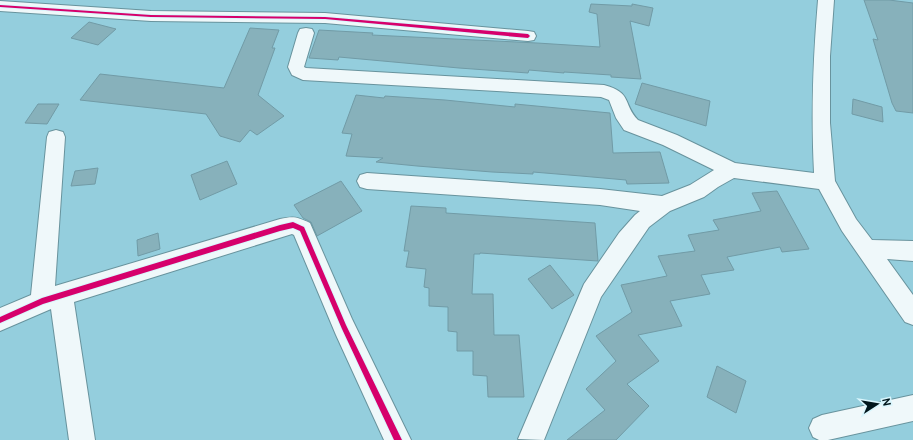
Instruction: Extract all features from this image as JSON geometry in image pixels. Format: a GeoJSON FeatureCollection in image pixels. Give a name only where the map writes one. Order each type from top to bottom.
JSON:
{"type":"FeatureCollection","features":[{"type":"Feature","properties":{"kind":"street"},"geometry":{"type":"LineString","coordinates":[[151,16],[170,0]]}},
{"type":"Feature","properties":{"kind":"street"},"geometry":{"type":"LineString","coordinates":[[826,0],[822,56],[821,123],[825,182],[849,225],[913,314]]}},
{"type":"Feature","properties":{"kind":"street"},"geometry":{"type":"LineString","coordinates":[[0,6],[151,16],[325,18],[528,36]]}},
{"type":"Feature","properties":{"kind":"street"},"geometry":{"type":"LineString","coordinates":[[306,33],[296,67],[298,71],[303,74],[604,91],[615,96],[621,106],[625,118],[631,125],[670,140],[732,170],[825,182]]}},
{"type":"Feature","properties":{"kind":"street"},"geometry":{"type":"LineString","coordinates":[[56,137],[51,298],[82,440]]}},
{"type":"Feature","properties":{"kind":"street"},"geometry":{"type":"LineString","coordinates":[[531,439],[592,291],[642,221],[663,205],[697,191],[711,181],[732,170]]}},
{"type":"Feature","properties":{"kind":"street"},"geometry":{"type":"LineString","coordinates":[[367,181],[600,197],[663,205]]}},
{"type":"Feature","properties":{"kind":"street"},"geometry":{"type":"LineString","coordinates":[[0,320],[51,298],[292,225],[302,229],[344,327],[398,440]]}},
{"type":"Feature","properties":{"kind":"street"},"geometry":{"type":"LineString","coordinates":[[867,249],[913,251]]}},
{"type":"Feature","properties":{"kind":"street"},"geometry":{"type":"LineString","coordinates":[[822,428],[913,408]]}},
{"type":"Feature","properties":{"kind":"building"},"geometry":{"type":"Polygon","coordinates":[[[864,0],[889,0],[913,3],[913,113],[896,111],[892,103],[873,39],[878,40],[864,0]]]}},
{"type":"Feature","properties":{"kind":"building"},"geometry":{"type":"Polygon","coordinates":[[[591,4],[632,6],[632,4],[653,8],[649,26],[630,21],[641,79],[611,77],[611,75],[564,72],[529,70],[528,73],[459,68],[339,57],[338,60],[309,58],[319,30],[373,33],[372,35],[600,47],[597,14],[589,12],[591,4]]]}},
{"type":"Feature","properties":{"kind":"building"},"geometry":{"type":"Polygon","coordinates":[[[89,22],[116,29],[98,45],[71,38],[89,22]]]}},
{"type":"Feature","properties":{"kind":"building"},"geometry":{"type":"Polygon","coordinates":[[[250,28],[279,30],[272,48],[275,48],[258,95],[284,116],[257,135],[250,130],[240,142],[220,136],[206,114],[80,100],[100,74],[224,88],[250,28]]]}},
{"type":"Feature","properties":{"kind":"building"},"geometry":{"type":"Polygon","coordinates":[[[642,83],[710,101],[706,126],[635,104],[642,83]]]}},
{"type":"Feature","properties":{"kind":"building"},"geometry":{"type":"Polygon","coordinates":[[[356,95],[384,98],[385,96],[445,100],[515,107],[515,104],[610,113],[613,153],[660,152],[669,183],[627,184],[626,180],[533,172],[533,174],[492,172],[417,166],[376,162],[383,158],[346,156],[352,134],[342,133],[356,95]]]}},
{"type":"Feature","properties":{"kind":"building"},"geometry":{"type":"Polygon","coordinates":[[[853,99],[882,107],[883,122],[852,114],[853,99]]]}},
{"type":"Feature","properties":{"kind":"building"},"geometry":{"type":"Polygon","coordinates":[[[38,104],[59,104],[47,124],[25,123],[38,104]]]}},
{"type":"Feature","properties":{"kind":"building"},"geometry":{"type":"Polygon","coordinates":[[[227,161],[237,184],[200,200],[191,175],[227,161]]]}},
{"type":"Feature","properties":{"kind":"building"},"geometry":{"type":"Polygon","coordinates":[[[98,168],[95,184],[71,186],[75,171],[98,168]]]}},
{"type":"Feature","properties":{"kind":"building"},"geometry":{"type":"Polygon","coordinates":[[[341,181],[362,211],[317,236],[311,222],[303,218],[294,205],[341,181]]]}},
{"type":"Feature","properties":{"kind":"building"},"geometry":{"type":"Polygon","coordinates":[[[777,191],[809,249],[782,252],[780,247],[727,257],[734,270],[701,275],[710,294],[670,301],[682,326],[638,335],[659,361],[627,384],[649,406],[616,440],[567,440],[605,410],[586,389],[616,361],[596,336],[632,312],[621,285],[667,276],[658,256],[695,251],[688,235],[719,230],[713,220],[761,211],[752,193],[777,191]]]}},
{"type":"Feature","properties":{"kind":"building"},"geometry":{"type":"Polygon","coordinates":[[[411,206],[446,208],[446,213],[595,223],[598,261],[480,253],[474,254],[472,294],[493,294],[494,335],[519,335],[524,397],[488,397],[487,376],[473,375],[473,351],[457,351],[457,332],[448,331],[448,307],[429,306],[429,288],[424,287],[426,269],[406,267],[409,251],[404,251],[411,206]]]}},
{"type":"Feature","properties":{"kind":"building"},"geometry":{"type":"Polygon","coordinates":[[[158,233],[160,249],[138,256],[137,240],[158,233]]]}},
{"type":"Feature","properties":{"kind":"building"},"geometry":{"type":"Polygon","coordinates":[[[550,265],[574,295],[552,309],[528,279],[550,265]]]}},
{"type":"Feature","properties":{"kind":"building"},"geometry":{"type":"Polygon","coordinates":[[[717,366],[746,381],[736,413],[707,397],[717,366]]]}},
{"type":"Feature","properties":{"kind":"cycle path"},"geometry":{"type":"LineString","coordinates":[[0,6],[151,16],[325,18],[528,36]]}},
{"type":"Feature","properties":{"kind":"cycle path"},"geometry":{"type":"LineString","coordinates":[[0,320],[42,301],[293,225],[302,229],[344,327],[398,440]]}}]}
